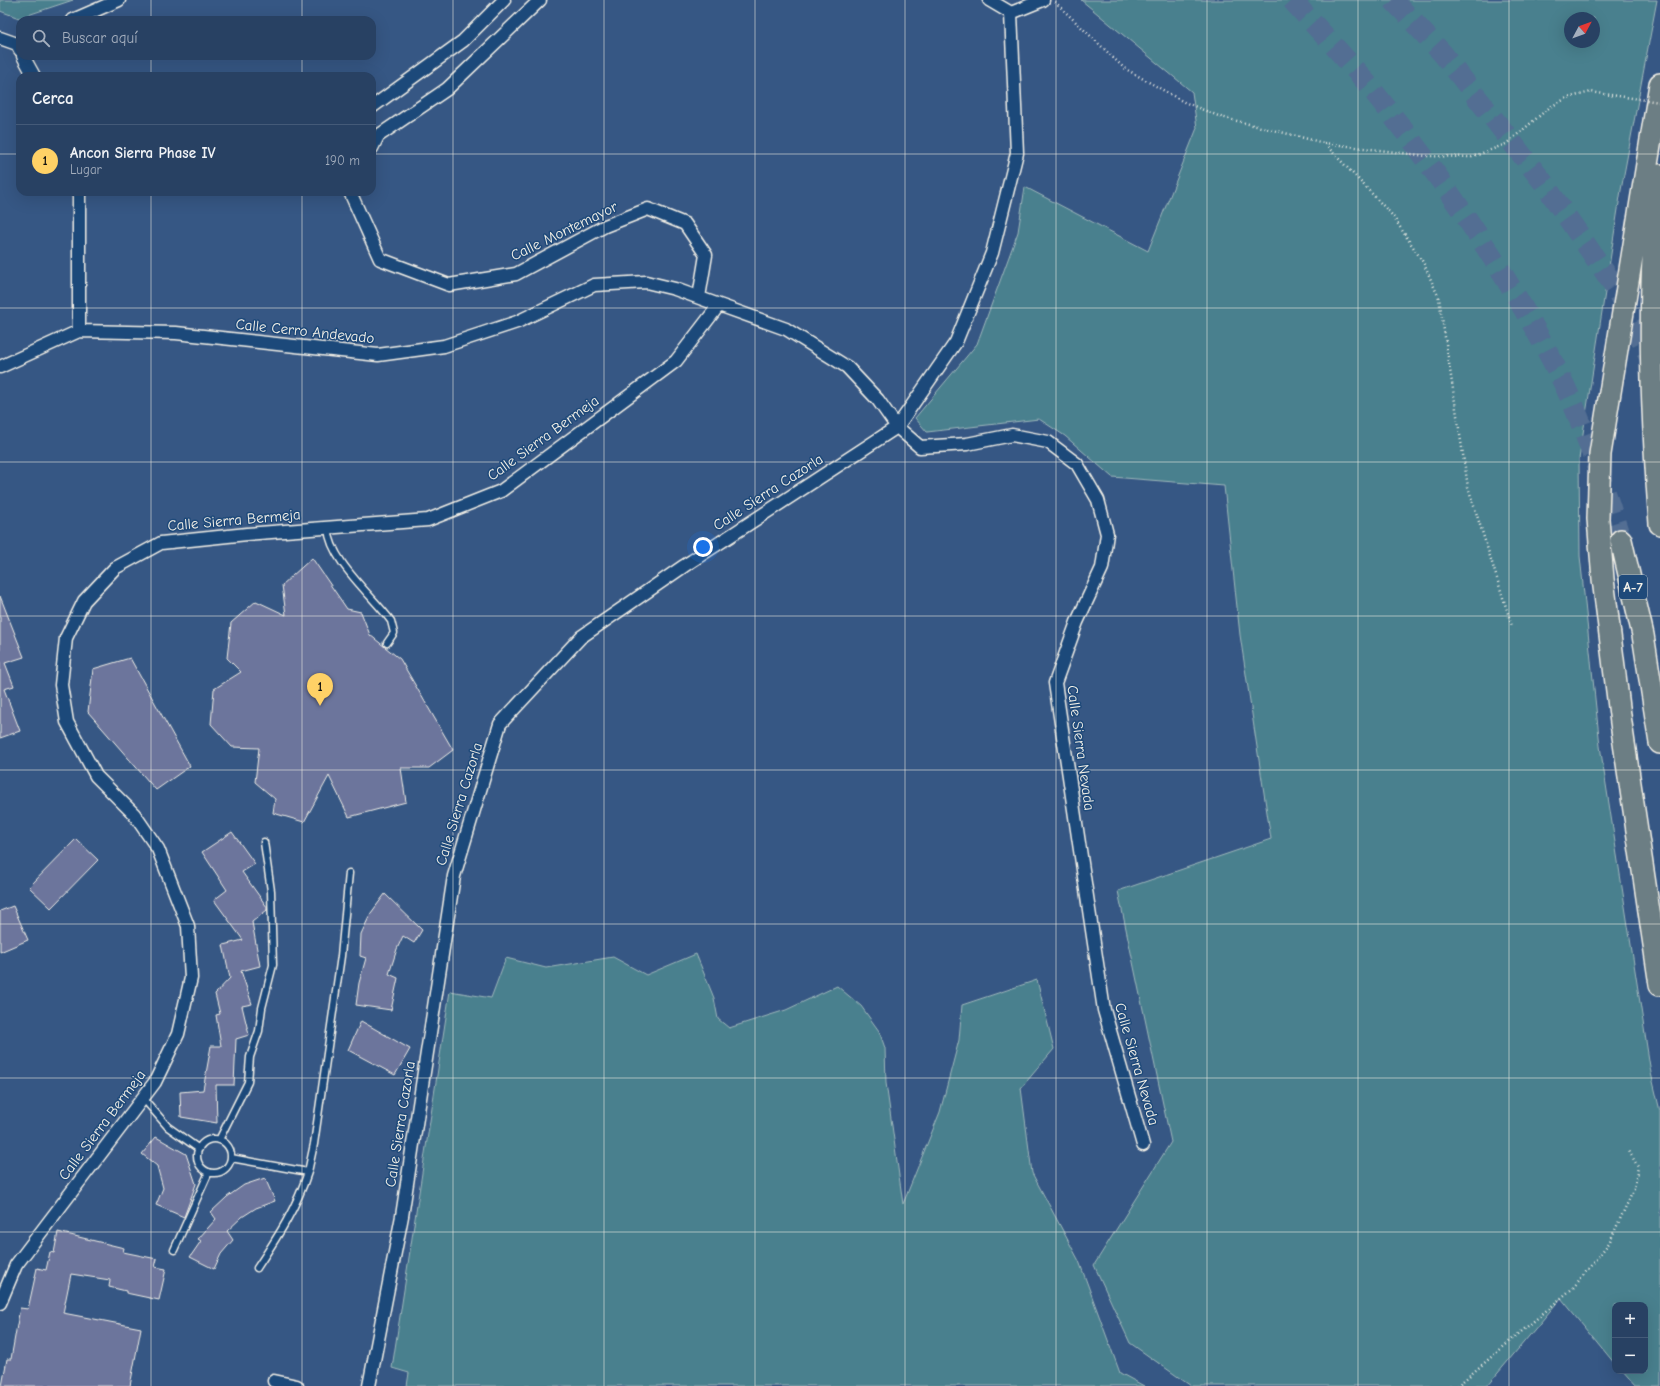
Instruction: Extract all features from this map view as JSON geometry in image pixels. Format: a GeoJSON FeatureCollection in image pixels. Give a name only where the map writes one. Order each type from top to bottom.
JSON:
{"type":"FeatureCollection","features":[{"type":"Feature","properties":{"kind":"highway"},"geometry":{"type":"LineString","coordinates":[[1660,84],[1600,454],[1598,519],[1603,579],[1622,723],[1660,985]]}},
{"type":"Feature","properties":{"kind":"highway"},"geometry":{"type":"LineString","coordinates":[[1660,175],[1655,225],[1650,358],[1660,524]]}},
{"type":"Feature","properties":{"kind":"highway","name":"A-7"},"geometry":{"type":"LineString","coordinates":[[1621,540],[1643,635],[1660,743]]}},
{"type":"Feature","properties":{"kind":"street"},"geometry":{"type":"LineString","coordinates":[[82,16],[119,0]]}},
{"type":"Feature","properties":{"kind":"street"},"geometry":{"type":"LineString","coordinates":[[376,105],[463,41],[504,0]]}},
{"type":"Feature","properties":{"kind":"street"},"geometry":{"type":"LineString","coordinates":[[376,140],[378,136],[447,89],[540,0]]}},
{"type":"Feature","properties":{"kind":"street"},"geometry":{"type":"LineString","coordinates":[[989,0],[1011,13]]}},
{"type":"Feature","properties":{"kind":"street"},"geometry":{"type":"LineString","coordinates":[[1011,13],[1043,0]]}},
{"type":"Feature","properties":{"kind":"street"},"geometry":{"type":"LineString","coordinates":[[719,305],[786,329],[847,367],[878,400],[897,427],[956,342],[992,253],[1017,153],[1011,13]]}},
{"type":"Feature","properties":{"kind":"street"},"geometry":{"type":"LineString","coordinates":[[0,38],[16,45]]}},
{"type":"Feature","properties":{"kind":"street"},"geometry":{"type":"LineString","coordinates":[[25,60],[32,72]]}},
{"type":"Feature","properties":{"kind":"street"},"geometry":{"type":"LineString","coordinates":[[79,196],[79,331]]}},
{"type":"Feature","properties":{"kind":"street","name":"Calle Montemayor"},"geometry":{"type":"LineString","coordinates":[[352,196],[380,259],[449,285],[516,274],[605,226],[648,209],[685,224],[706,255],[699,297]]}},
{"type":"Feature","properties":{"kind":"street","name":"Calle Cerro Andevado"},"geometry":{"type":"LineString","coordinates":[[0,367],[79,331],[176,333],[378,355],[444,346],[518,322],[594,285],[646,282],[675,289],[719,305]]}},
{"type":"Feature","properties":{"kind":"street","name":"Calle Sierra Bermeja"},"geometry":{"type":"LineString","coordinates":[[0,1303],[16,1265],[155,1082],[178,1034],[192,978],[188,926],[158,849],[134,814],[96,776],[67,722],[61,685],[66,638],[84,601],[115,568],[161,543],[428,520],[501,491],[676,360],[719,305]]}},
{"type":"Feature","properties":{"kind":"street","name":"Calle Sierra Nevada"},"geometry":{"type":"LineString","coordinates":[[897,427],[920,447],[967,444],[1012,435],[1048,442],[1076,464],[1098,500],[1107,534],[1102,568],[1077,622],[1055,684],[1104,1010],[1144,1145]]}},
{"type":"Feature","properties":{"kind":"street","name":"Calle Sierra Cazorla"},"geometry":{"type":"LineString","coordinates":[[369,1386],[402,1216],[454,876],[500,724],[581,637],[684,566],[897,427]]}},
{"type":"Feature","properties":{"kind":"street"},"geometry":{"type":"LineString","coordinates":[[274,1381],[297,1386]]}},
{"type":"Feature","properties":{"kind":"lane"},"geometry":{"type":"LineString","coordinates":[[328,528],[329,536],[335,551],[391,621],[394,633],[387,643]]}},
{"type":"Feature","properties":{"kind":"lane"},"geometry":{"type":"LineString","coordinates":[[219,1140],[248,1082],[250,1057],[259,1031],[262,1008],[273,966],[271,891],[264,842]]}},
{"type":"Feature","properties":{"kind":"lane"},"geometry":{"type":"LineString","coordinates":[[257,1268],[292,1214],[301,1194],[308,1172],[314,1144],[341,956],[349,873]]}},
{"type":"Feature","properties":{"kind":"lane"},"geometry":{"type":"LineString","coordinates":[[143,1098],[168,1127],[199,1149]]}},
{"type":"Feature","properties":{"kind":"lane"},"geometry":{"type":"LineString","coordinates":[[219,1140],[228,1147],[231,1158],[229,1164],[221,1172],[209,1172],[204,1170],[198,1160],[199,1149],[207,1141],[219,1140]]}},
{"type":"Feature","properties":{"kind":"lane"},"geometry":{"type":"LineString","coordinates":[[231,1158],[308,1172]]}},
{"type":"Feature","properties":{"kind":"lane"},"geometry":{"type":"LineString","coordinates":[[174,1250],[209,1172]]}},
{"type":"Feature","properties":{"kind":"path"},"geometry":{"type":"LineString","coordinates":[[1053,0],[1124,68],[1184,102],[1221,117],[1324,143],[1427,156],[1472,157],[1506,144],[1550,107],[1567,98],[1591,92],[1660,102]]}},
{"type":"Feature","properties":{"kind":"path"},"geometry":{"type":"LineString","coordinates":[[1324,143],[1392,215],[1423,262],[1439,298],[1468,487],[1512,626]]}},
{"type":"Feature","properties":{"kind":"path"},"geometry":{"type":"LineString","coordinates":[[1457,1386],[1573,1288],[1609,1243],[1634,1189],[1638,1167],[1629,1151]]}},
{"type":"Feature","properties":{"kind":"green space"},"geometry":{"type":"Polygon","coordinates":[[[0,0],[73,0],[25,16],[16,17],[0,11],[0,0]]]}},
{"type":"Feature","properties":{"kind":"green space"},"geometry":{"type":"Polygon","coordinates":[[[1081,0],[1657,0],[1621,190],[1579,459],[1580,556],[1600,746],[1651,1073],[1660,1111],[1660,1386],[1634,1386],[1624,1374],[1648,1374],[1648,1302],[1612,1302],[1612,1360],[1561,1298],[1487,1386],[1191,1386],[1130,1343],[1094,1265],[1171,1142],[1118,891],[1271,839],[1240,635],[1224,486],[1112,477],[1065,436],[1039,419],[927,432],[915,418],[977,344],[1018,232],[1025,187],[1148,251],[1197,128],[1192,92],[1081,0]]]}},
{"type":"Feature","properties":{"kind":"green space"},"geometry":{"type":"Polygon","coordinates":[[[696,954],[714,998],[718,1019],[729,1028],[786,1010],[837,986],[861,1006],[879,1031],[885,1048],[886,1083],[903,1204],[940,1112],[959,1040],[962,1005],[1037,980],[1054,1049],[1021,1088],[1032,1173],[1079,1261],[1120,1373],[1144,1386],[407,1386],[409,1373],[392,1368],[450,991],[491,998],[506,958],[546,968],[613,957],[646,975],[696,954]]]}},
{"type":"Feature","properties":{"kind":"building"},"geometry":{"type":"Polygon","coordinates":[[[312,558],[347,609],[361,612],[370,635],[400,659],[453,750],[429,768],[401,768],[406,802],[349,817],[329,776],[304,822],[273,813],[275,799],[255,782],[259,748],[232,747],[211,724],[214,689],[241,672],[227,658],[231,623],[256,601],[286,615],[282,585],[312,558]]]}},
{"type":"Feature","properties":{"kind":"building"},"geometry":{"type":"Polygon","coordinates":[[[0,596],[24,657],[5,663],[14,686],[4,689],[20,731],[0,738],[0,596]]]}},
{"type":"Feature","properties":{"kind":"building"},"geometry":{"type":"Polygon","coordinates":[[[130,658],[190,766],[156,790],[88,712],[93,669],[130,658]]]}},
{"type":"Feature","properties":{"kind":"building"},"geometry":{"type":"Polygon","coordinates":[[[232,832],[255,864],[242,872],[267,907],[267,910],[252,922],[260,966],[241,971],[252,1004],[242,1006],[249,1035],[236,1039],[234,1085],[216,1085],[217,1123],[181,1117],[180,1092],[203,1090],[211,1046],[221,1046],[216,1015],[220,1014],[215,994],[230,978],[223,945],[243,940],[214,900],[227,890],[202,852],[232,832]]]}},
{"type":"Feature","properties":{"kind":"building"},"geometry":{"type":"Polygon","coordinates":[[[76,839],[98,860],[51,908],[29,887],[76,839]]]}},
{"type":"Feature","properties":{"kind":"building"},"geometry":{"type":"Polygon","coordinates":[[[385,894],[422,930],[414,943],[403,936],[397,949],[389,974],[398,978],[391,1010],[356,1005],[359,983],[366,958],[360,956],[361,934],[371,913],[385,894]]]}},
{"type":"Feature","properties":{"kind":"building"},"geometry":{"type":"Polygon","coordinates":[[[13,906],[28,940],[0,952],[0,911],[13,906]]]}},
{"type":"Feature","properties":{"kind":"building"},"geometry":{"type":"Polygon","coordinates":[[[361,1021],[410,1049],[395,1075],[348,1050],[361,1021]]]}},
{"type":"Feature","properties":{"kind":"building"},"geometry":{"type":"Polygon","coordinates":[[[156,1137],[186,1154],[196,1184],[184,1217],[156,1205],[163,1188],[157,1166],[142,1154],[156,1137]]]}},
{"type":"Feature","properties":{"kind":"building"},"geometry":{"type":"Polygon","coordinates":[[[265,1178],[275,1201],[256,1208],[242,1217],[227,1231],[233,1240],[221,1254],[214,1269],[190,1257],[201,1241],[198,1239],[216,1219],[211,1212],[227,1197],[244,1185],[265,1178]]]}},
{"type":"Feature","properties":{"kind":"building"},"geometry":{"type":"Polygon","coordinates":[[[58,1232],[124,1248],[123,1252],[157,1259],[155,1267],[166,1269],[159,1300],[126,1293],[126,1291],[109,1287],[110,1280],[71,1274],[63,1313],[141,1328],[130,1386],[2,1386],[7,1359],[11,1359],[20,1308],[28,1309],[37,1268],[46,1270],[50,1252],[54,1253],[58,1232]]]}},
{"type":"Feature","properties":{"kind":"tunnel"},"geometry":{"type":"LineString","coordinates":[[1292,0],[1347,60],[1392,115],[1444,185],[1516,296],[1538,334],[1568,392],[1592,454],[1621,540]]}},
{"type":"Feature","properties":{"kind":"tunnel"},"geometry":{"type":"LineString","coordinates":[[1393,0],[1443,54],[1543,182],[1615,287],[1654,366]]}},
{"type":"Feature","properties":{"kind":"place","name":"Ancon Sierra Phase IV"},"geometry":{"type":"Point","coordinates":[320,706]}}]}
